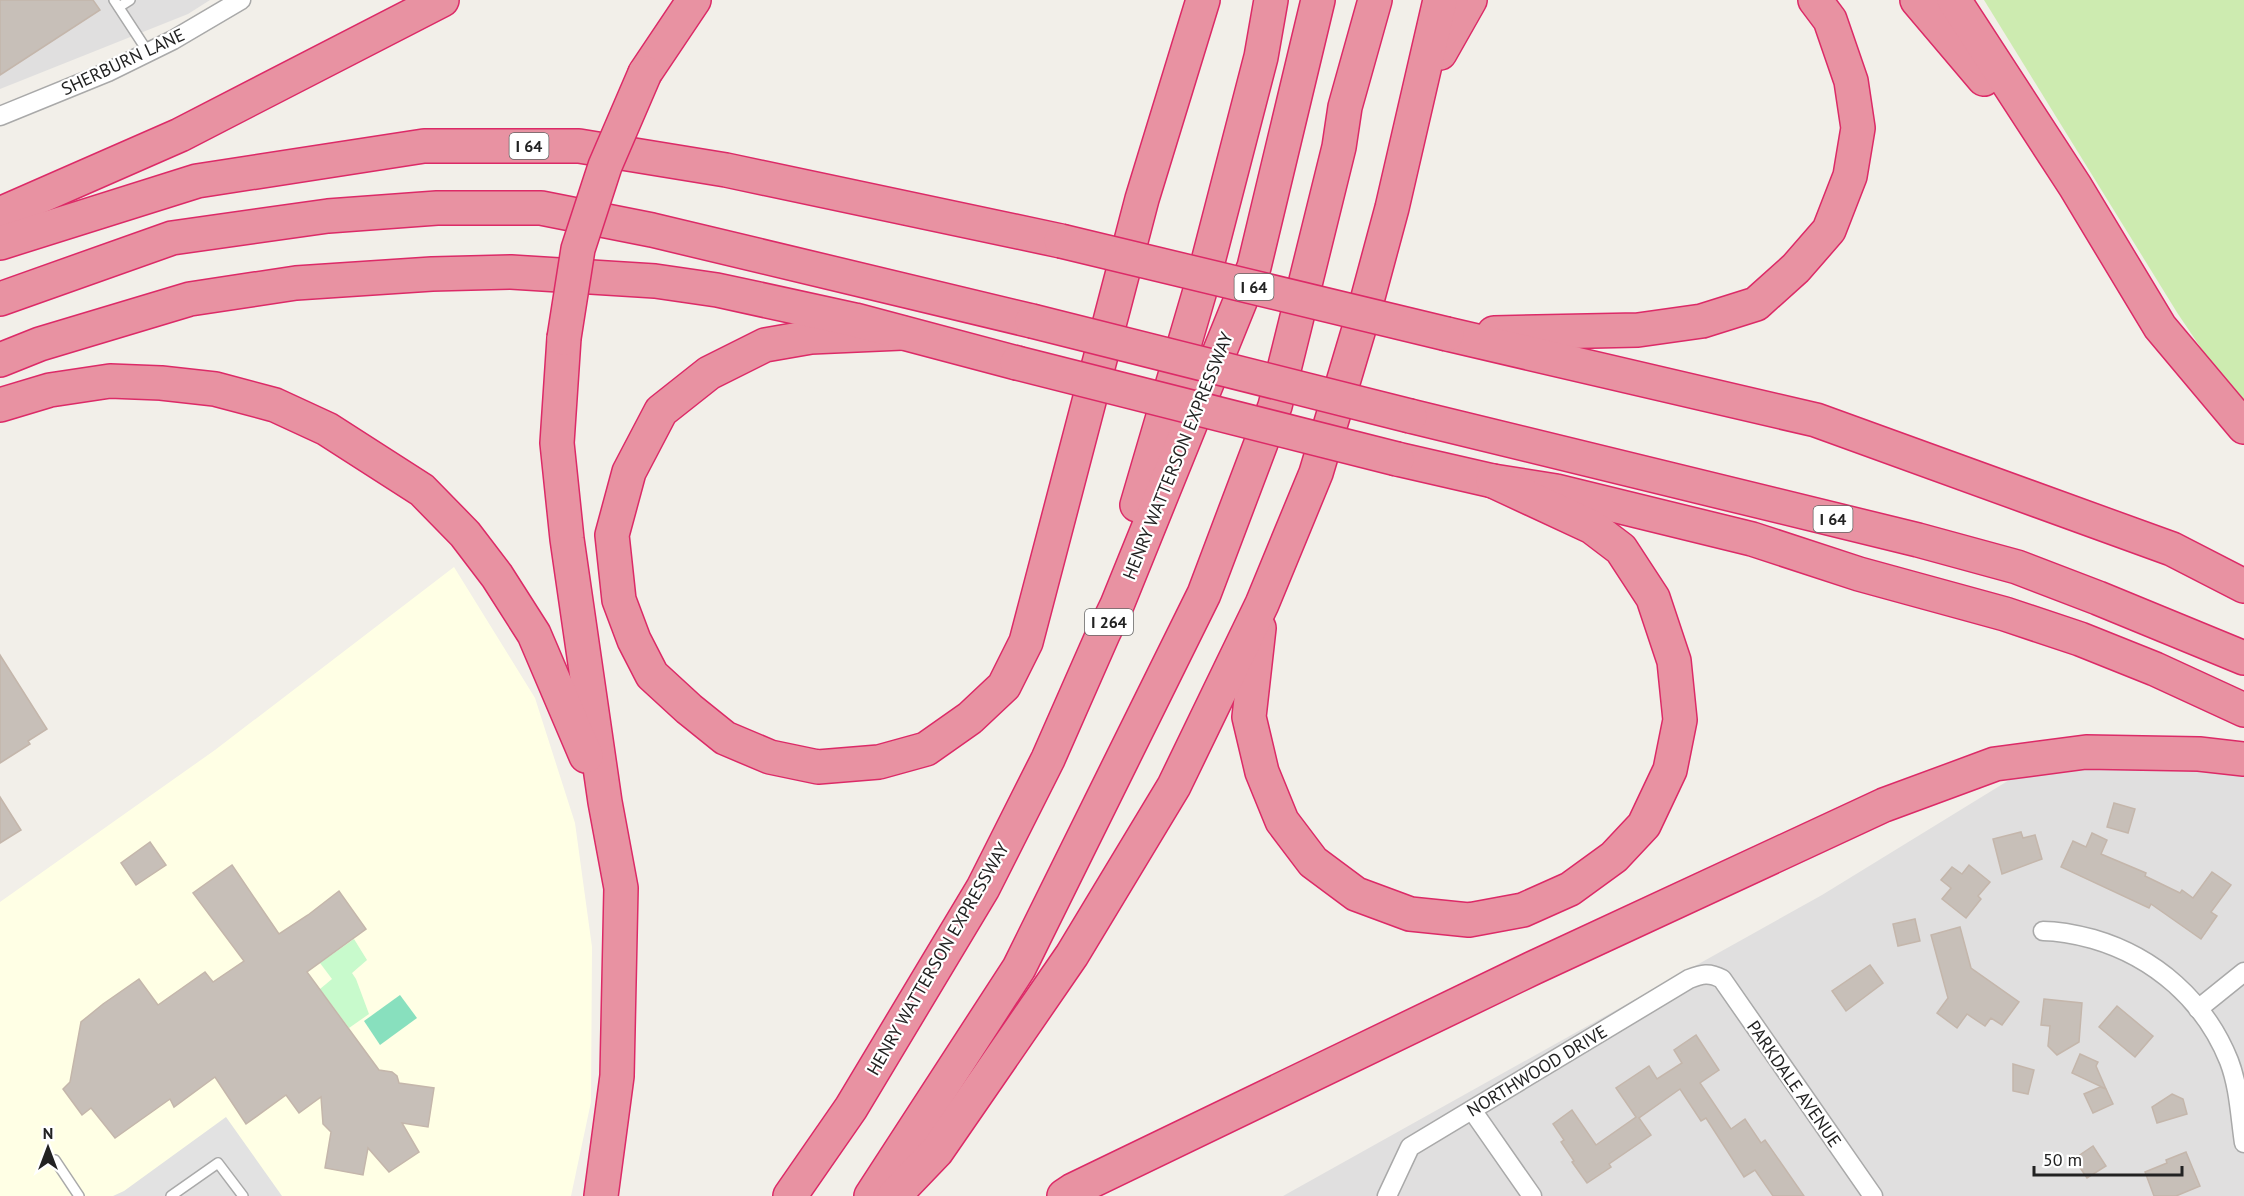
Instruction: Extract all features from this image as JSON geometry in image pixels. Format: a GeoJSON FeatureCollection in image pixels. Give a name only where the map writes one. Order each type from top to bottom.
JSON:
{"type":"FeatureCollection","features":[{"type":"Feature","properties":{"kind":"highway"},"geometry":{"type":"LineString","coordinates":[[0,214],[180,135],[442,0]]}},
{"type":"Feature","properties":{"kind":"highway"},"geometry":{"type":"LineString","coordinates":[[601,1196],[617,1076],[621,888],[605,802],[567,539],[557,443],[564,338],[578,249],[605,166],[645,73],[694,0]]}},
{"type":"Feature","properties":{"kind":"highway"},"geometry":{"type":"LineString","coordinates":[[902,333],[812,337],[765,345],[709,373],[661,411],[629,472],[612,535],[619,600],[634,640],[652,675],[689,709],[725,738],[770,757],[818,767],[879,762],[926,749],[970,718],[1004,686],[1026,642],[1142,199],[1203,0]]}},
{"type":"Feature","properties":{"kind":"highway"},"geometry":{"type":"LineString","coordinates":[[768,1196],[856,1068],[1034,755],[1139,501],[1204,276],[1261,57],[1272,0]]}},
{"type":"Feature","properties":{"kind":"highway","name":"HENRY WATTERSON EXPRESSWAY"},"geometry":{"type":"LineString","coordinates":[[790,1196],[851,1108],[983,888],[1048,759],[1117,605],[1254,267],[1318,0]]}},
{"type":"Feature","properties":{"kind":"highway"},"geometry":{"type":"LineString","coordinates":[[871,1196],[1019,968],[1204,594],[1275,406],[1339,147],[1345,107],[1375,0]]}},
{"type":"Feature","properties":{"kind":"highway"},"geometry":{"type":"LineString","coordinates":[[894,1196],[937,1151],[1072,955],[1174,786],[1262,604],[1316,473],[1381,249],[1440,0]]}},
{"type":"Feature","properties":{"kind":"highway"},"geometry":{"type":"LineString","coordinates":[[1418,94],[1470,0]]}},
{"type":"Feature","properties":{"kind":"highway"},"geometry":{"type":"LineString","coordinates":[[1447,334],[1638,330],[1702,321],[1756,304],[1796,268],[1829,230],[1850,176],[1858,128],[1851,81],[1830,20],[1815,0]]}},
{"type":"Feature","properties":{"kind":"highway"},"geometry":{"type":"LineString","coordinates":[[1917,0],[2075,186]]}},
{"type":"Feature","properties":{"kind":"highway"},"geometry":{"type":"LineString","coordinates":[[1954,0],[2075,186],[2160,327],[2244,427]]}},
{"type":"Feature","properties":{"kind":"highway","name":"I 64"},"geometry":{"type":"LineString","coordinates":[[0,243],[197,181],[424,146],[579,146],[726,170],[1060,241],[1816,420],[2172,549],[2244,586]]}},
{"type":"Feature","properties":{"kind":"highway","name":"I 64"},"geometry":{"type":"LineString","coordinates":[[0,299],[172,238],[328,216],[437,207],[541,207],[652,230],[1032,321],[1410,417],[1906,537],[2017,567],[2244,658]]}},
{"type":"Feature","properties":{"kind":"highway"},"geometry":{"type":"LineString","coordinates":[[0,360],[40,344],[190,299],[296,283],[511,272],[656,281],[717,290],[855,320],[1397,459],[1493,481],[1556,491],[1752,539],[1859,574],[2005,614],[2080,639],[2155,669],[2244,710]]}},
{"type":"Feature","properties":{"kind":"highway"},"geometry":{"type":"LineString","coordinates":[[0,405],[50,390],[110,381],[215,388],[275,405],[327,429],[413,484],[422,490],[465,534],[534,634],[605,802]]}},
{"type":"Feature","properties":{"kind":"highway"},"geometry":{"type":"LineString","coordinates":[[1262,604],[1249,717],[1262,772],[1282,821],[1313,862],[1356,894],[1410,914],[1469,920],[1523,910],[1570,889],[1614,857],[1644,825],[1670,770],[1680,720],[1674,661],[1653,598],[1621,549],[1592,527],[1493,481]]}},
{"type":"Feature","properties":{"kind":"highway"},"geometry":{"type":"LineString","coordinates":[[1064,1196],[1533,968],[1884,805],[1995,765],[2086,752],[2199,754],[2244,759]]}},
{"type":"Feature","properties":{"kind":"street","name":"SHERBURN LANE"},"geometry":{"type":"LineString","coordinates":[[0,116],[108,72],[173,40],[242,0]]}},
{"type":"Feature","properties":{"kind":"street"},"geometry":{"type":"LineString","coordinates":[[2043,931],[2082,936],[2117,946],[2140,957],[2173,980],[2215,1031],[2229,1062],[2244,1143]]}},
{"type":"Feature","properties":{"kind":"street"},"geometry":{"type":"LineString","coordinates":[[2198,1009],[2244,972]]}},
{"type":"Feature","properties":{"kind":"street","name":"NORTHWOOD DRIVE"},"geometry":{"type":"LineString","coordinates":[[1387,1196],[1410,1147],[1689,979],[1704,973],[1713,974]]}},
{"type":"Feature","properties":{"kind":"street","name":"PARKDALE AVENUE"},"geometry":{"type":"LineString","coordinates":[[1713,974],[1722,979],[1873,1196]]}},
{"type":"Feature","properties":{"kind":"street"},"geometry":{"type":"LineString","coordinates":[[1472,1110],[1532,1196]]}},
{"type":"Feature","properties":{"kind":"lane"},"geometry":{"type":"LineString","coordinates":[[129,0],[116,3],[148,52]]}},
{"type":"Feature","properties":{"kind":"lane"},"geometry":{"type":"LineString","coordinates":[[55,1160],[80,1196]]}},
{"type":"Feature","properties":{"kind":"lane"},"geometry":{"type":"LineString","coordinates":[[171,1196],[218,1163],[243,1196]]}},
{"type":"Feature","properties":{"kind":"shaded area"},"geometry":{"type":"Polygon","coordinates":[[[0,0],[210,0],[188,14],[0,89],[0,0]]]}},
{"type":"Feature","properties":{"kind":"shaded area"},"geometry":{"type":"Polygon","coordinates":[[[454,567],[535,698],[575,823],[592,947],[591,1102],[571,1196],[0,1196],[0,902],[215,750],[454,567]]]}},
{"type":"Feature","properties":{"kind":"shaded area"},"geometry":{"type":"Polygon","coordinates":[[[2156,763],[2244,773],[2244,1196],[1283,1196],[1822,895],[2019,774],[2156,763]]]}},
{"type":"Feature","properties":{"kind":"shaded area"},"geometry":{"type":"Polygon","coordinates":[[[226,1117],[282,1196],[113,1196],[124,1191],[226,1117]]]}},
{"type":"Feature","properties":{"kind":"green space"},"geometry":{"type":"Polygon","coordinates":[[[1984,0],[2244,0],[2244,405],[2232,394],[2178,314],[1984,0]]]}},
{"type":"Feature","properties":{"kind":"green space"},"geometry":{"type":"Polygon","coordinates":[[[354,939],[367,960],[352,973],[369,1014],[349,1028],[320,989],[332,979],[320,963],[354,939]]]}},
{"type":"Feature","properties":{"kind":"green space"},"geometry":{"type":"Polygon","coordinates":[[[400,995],[417,1018],[380,1045],[364,1021],[400,995]]]}},
{"type":"Feature","properties":{"kind":"building"},"geometry":{"type":"Polygon","coordinates":[[[0,0],[93,0],[100,10],[0,75],[0,0]]]}},
{"type":"Feature","properties":{"kind":"building"},"geometry":{"type":"Polygon","coordinates":[[[0,655],[47,729],[28,741],[30,744],[0,763],[0,655]]]}},
{"type":"Feature","properties":{"kind":"building"},"geometry":{"type":"Polygon","coordinates":[[[0,797],[21,830],[0,843],[0,797]]]}},
{"type":"Feature","properties":{"kind":"building"},"geometry":{"type":"Polygon","coordinates":[[[2114,803],[2135,809],[2128,833],[2107,827],[2114,803]]]}},
{"type":"Feature","properties":{"kind":"building"},"geometry":{"type":"Polygon","coordinates":[[[2021,832],[2023,838],[2035,835],[2042,859],[2002,874],[1993,839],[2021,832]]]}},
{"type":"Feature","properties":{"kind":"building"},"geometry":{"type":"Polygon","coordinates":[[[2092,833],[2107,840],[2101,854],[2146,873],[2145,876],[2180,893],[2182,890],[2193,898],[2212,872],[2231,885],[2211,912],[2217,916],[2201,939],[2151,904],[2149,908],[2061,867],[2073,841],[2086,847],[2092,833]]]}},
{"type":"Feature","properties":{"kind":"building"},"geometry":{"type":"Polygon","coordinates":[[[150,842],[166,865],[136,885],[121,863],[150,842]]]}},
{"type":"Feature","properties":{"kind":"building"},"geometry":{"type":"Polygon","coordinates":[[[232,865],[279,934],[339,891],[366,929],[307,972],[379,1070],[392,1072],[397,1076],[399,1083],[434,1088],[428,1127],[402,1123],[419,1152],[389,1172],[368,1148],[363,1175],[325,1168],[331,1132],[323,1124],[321,1097],[299,1113],[286,1095],[246,1124],[215,1077],[174,1107],[170,1099],[115,1138],[91,1108],[82,1115],[63,1089],[70,1082],[81,1022],[103,1004],[139,979],[158,1005],[205,972],[213,982],[244,961],[193,893],[232,865]]]}},
{"type":"Feature","properties":{"kind":"building"},"geometry":{"type":"Polygon","coordinates":[[[1969,865],[1990,882],[1978,896],[1981,899],[1966,918],[1942,899],[1951,888],[1941,880],[1952,867],[1962,874],[1969,865]]]}},
{"type":"Feature","properties":{"kind":"building"},"geometry":{"type":"Polygon","coordinates":[[[1915,919],[1920,941],[1898,946],[1893,924],[1915,919]]]}},
{"type":"Feature","properties":{"kind":"building"},"geometry":{"type":"Polygon","coordinates":[[[1960,927],[1971,968],[2019,1002],[2002,1025],[1991,1018],[1985,1026],[1967,1014],[1957,1028],[1937,1013],[1948,998],[1931,935],[1960,927]]]}},
{"type":"Feature","properties":{"kind":"building"},"geometry":{"type":"Polygon","coordinates":[[[1870,965],[1883,983],[1846,1011],[1832,991],[1870,965]]]}},
{"type":"Feature","properties":{"kind":"building"},"geometry":{"type":"Polygon","coordinates":[[[2044,999],[2082,1003],[2079,1042],[2057,1055],[2048,1046],[2050,1026],[2041,1025],[2044,999]]]}},
{"type":"Feature","properties":{"kind":"building"},"geometry":{"type":"Polygon","coordinates":[[[2117,1006],[2153,1036],[2135,1057],[2099,1027],[2117,1006]]]}},
{"type":"Feature","properties":{"kind":"building"},"geometry":{"type":"Polygon","coordinates":[[[1696,1035],[1719,1070],[1700,1083],[1731,1129],[1745,1119],[1761,1143],[1765,1140],[1804,1196],[1773,1196],[1755,1170],[1744,1177],[1706,1118],[1701,1121],[1680,1089],[1639,1118],[1651,1135],[1609,1164],[1611,1167],[1587,1183],[1572,1162],[1574,1161],[1561,1142],[1564,1140],[1553,1124],[1572,1110],[1596,1145],[1636,1117],[1616,1088],[1649,1066],[1657,1079],[1682,1063],[1674,1050],[1696,1035]]]}},
{"type":"Feature","properties":{"kind":"building"},"geometry":{"type":"Polygon","coordinates":[[[2080,1054],[2098,1062],[2096,1066],[2106,1089],[2072,1073],[2080,1054]]]}},
{"type":"Feature","properties":{"kind":"building"},"geometry":{"type":"Polygon","coordinates":[[[2013,1064],[2034,1070],[2028,1094],[2013,1091],[2013,1064]]]}},
{"type":"Feature","properties":{"kind":"building"},"geometry":{"type":"Polygon","coordinates":[[[2100,1087],[2106,1089],[2113,1104],[2093,1113],[2084,1094],[2100,1087]]]}},
{"type":"Feature","properties":{"kind":"building"},"geometry":{"type":"Polygon","coordinates":[[[2172,1094],[2183,1099],[2187,1114],[2157,1123],[2152,1107],[2172,1094]]]}},
{"type":"Feature","properties":{"kind":"building"},"geometry":{"type":"Polygon","coordinates":[[[2093,1146],[2106,1166],[2087,1178],[2074,1159],[2093,1146]]]}},
{"type":"Feature","properties":{"kind":"building"},"geometry":{"type":"Polygon","coordinates":[[[2186,1152],[2200,1186],[2176,1196],[2154,1196],[2145,1172],[2186,1152]]]}}]}
